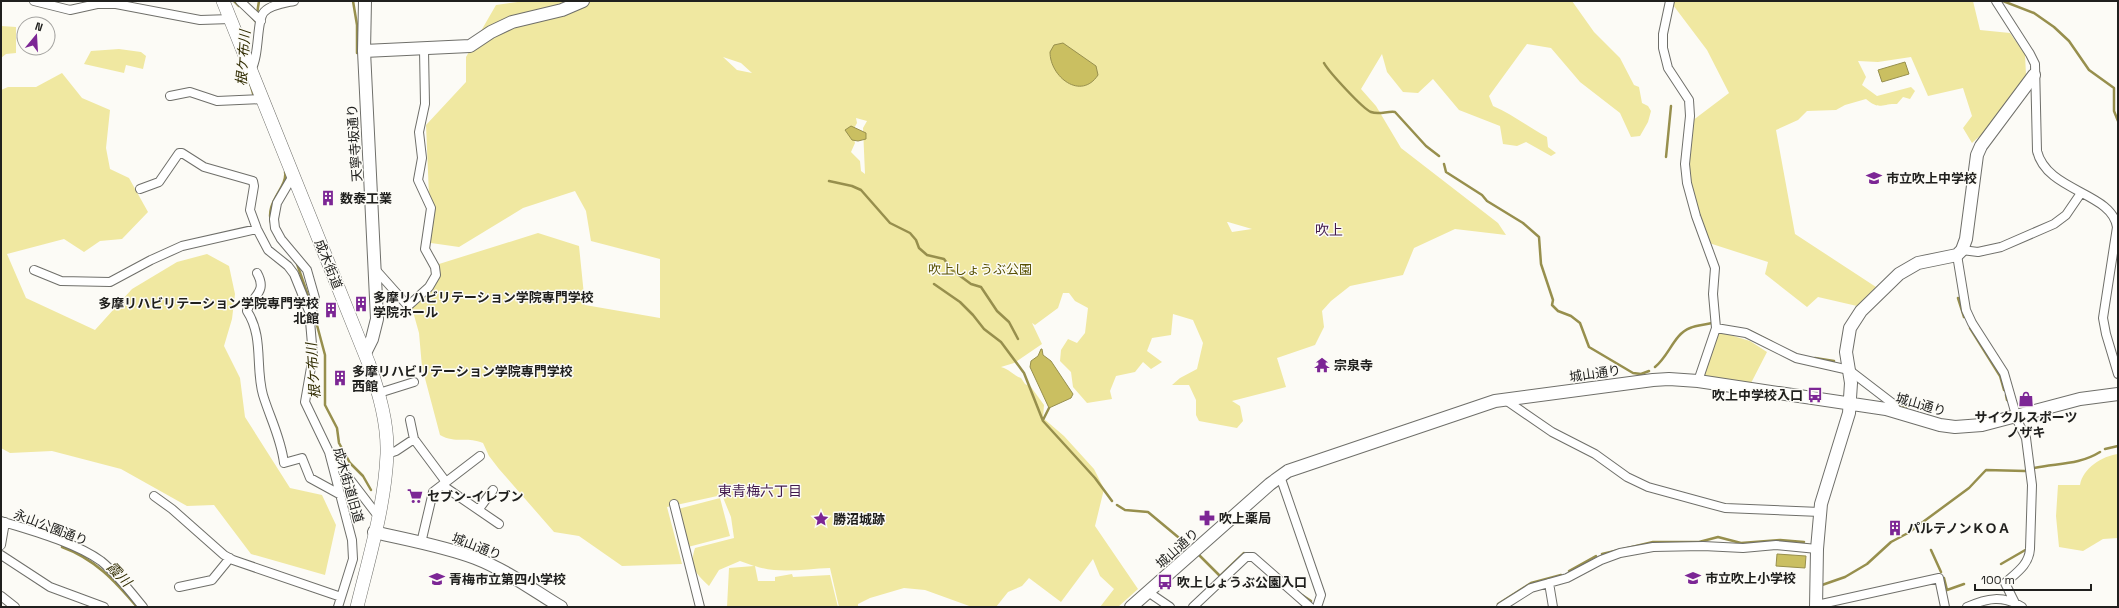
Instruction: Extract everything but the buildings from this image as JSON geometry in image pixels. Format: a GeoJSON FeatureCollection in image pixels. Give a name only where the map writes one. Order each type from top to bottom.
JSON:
{"type":"FeatureCollection","features":[{"type":"Feature","properties":{"kind":"main road","name":"成木街道"},"geometry":{"type":"LineString","coordinates":[[223,1],[250,67],[258,99],[294,174],[365,353],[379,393],[384,416],[387,454],[378,516],[357,607]]}},
{"type":"Feature","properties":{"kind":"street"},"geometry":{"type":"LineString","coordinates":[[34,1],[70,10],[97,4],[116,4],[200,20],[231,19]]}},
{"type":"Feature","properties":{"kind":"street"},"geometry":{"type":"LineString","coordinates":[[240,1],[258,18]]}},
{"type":"Feature","properties":{"kind":"street"},"geometry":{"type":"LineString","coordinates":[[250,67],[256,62],[258,18],[264,11],[270,8],[294,1]]}},
{"type":"Feature","properties":{"kind":"street","name":"天寧寺坂通り"},"geometry":{"type":"LineString","coordinates":[[364,1],[364,51],[377,319],[372,339],[365,353]]}},
{"type":"Feature","properties":{"kind":"street"},"geometry":{"type":"LineString","coordinates":[[364,51],[424,50],[470,46],[491,32],[512,22],[562,10],[583,1]]}},
{"type":"Feature","properties":{"kind":"street"},"geometry":{"type":"LineString","coordinates":[[1670,1],[1663,34],[1663,48],[1668,68],[1686,96],[1690,107],[1685,164],[1687,183],[1696,216],[1714,268],[1713,294],[1716,328],[1698,381]]}},
{"type":"Feature","properties":{"kind":"street"},"geometry":{"type":"LineString","coordinates":[[1996,1],[2030,54],[2036,68],[2034,75],[2039,157],[2050,173],[2106,207],[2111,212],[2116,223],[2103,318],[2106,334],[2118,374]]}},
{"type":"Feature","properties":{"kind":"street"},"geometry":{"type":"LineString","coordinates":[[375,269],[408,306],[429,288],[436,276],[435,267],[425,249],[431,208],[418,180],[422,158],[419,132],[425,104],[424,50]]}},
{"type":"Feature","properties":{"kind":"street"},"geometry":{"type":"LineString","coordinates":[[2019,605],[2005,583],[2025,564],[2029,558],[2032,490],[2026,438],[2016,417],[2004,373],[1972,323],[1966,310],[1959,253],[1966,237],[1977,160],[1981,146],[2034,75]]}},
{"type":"Feature","properties":{"kind":"street"},"geometry":{"type":"LineString","coordinates":[[170,96],[190,92],[217,101],[258,99]]}},
{"type":"Feature","properties":{"kind":"street"},"geometry":{"type":"LineString","coordinates":[[140,189],[159,182],[179,153],[182,152],[204,167],[253,181],[254,186],[250,210],[257,229],[268,250],[288,266],[294,274],[311,316]]}},
{"type":"Feature","properties":{"kind":"street","name":"成木街道旧道"},"geometry":{"type":"LineString","coordinates":[[294,174],[277,203],[274,223],[281,239],[307,270],[315,298],[311,316],[313,356],[306,402],[329,452],[352,540],[353,559],[338,607]]}},
{"type":"Feature","properties":{"kind":"street"},"geometry":{"type":"LineString","coordinates":[[1945,607],[1939,578],[1816,606],[1817,549],[1820,512],[1823,495],[1844,434],[1850,404],[1852,383],[1848,370],[1846,352],[1848,334],[1852,323],[1861,311],[1906,268],[1930,259],[1959,253],[1978,252],[1997,248],[2054,224],[2066,215],[2081,193]]}},
{"type":"Feature","properties":{"kind":"street"},"geometry":{"type":"LineString","coordinates":[[34,270],[61,281],[110,282],[151,260],[182,246],[257,229]]}},
{"type":"Feature","properties":{"kind":"street"},"geometry":{"type":"LineString","coordinates":[[256,273],[261,281],[260,290],[247,311],[258,343],[263,395],[276,428],[284,463],[302,458],[310,478],[341,495]]}},
{"type":"Feature","properties":{"kind":"street"},"geometry":{"type":"LineString","coordinates":[[1716,328],[1746,333],[1796,358],[1848,370],[1892,403],[1898,412]]}},
{"type":"Feature","properties":{"kind":"street","name":"城山通り"},"geometry":{"type":"LineString","coordinates":[[1131,607],[1280,476],[1319,460],[1504,399],[1669,379],[1698,381],[1898,412],[1931,423],[1955,427],[1982,425],[2080,399],[2118,394]]}},
{"type":"Feature","properties":{"kind":"street"},"geometry":{"type":"LineString","coordinates":[[379,393],[414,382]]}},
{"type":"Feature","properties":{"kind":"street"},"geometry":{"type":"LineString","coordinates":[[1504,399],[1552,432],[1595,454],[1627,477],[1648,487],[1725,508],[1820,512]]}},
{"type":"Feature","properties":{"kind":"street"},"geometry":{"type":"LineString","coordinates":[[410,420],[414,439],[444,483],[499,524]]}},
{"type":"Feature","properties":{"kind":"street"},"geometry":{"type":"LineString","coordinates":[[387,454],[414,439]]}},
{"type":"Feature","properties":{"kind":"street"},"geometry":{"type":"LineString","coordinates":[[329,452],[378,516]]}},
{"type":"Feature","properties":{"kind":"street"},"geometry":{"type":"LineString","coordinates":[[421,543],[433,492],[480,456]]}},
{"type":"Feature","properties":{"kind":"street"},"geometry":{"type":"LineString","coordinates":[[1280,476],[1321,595],[1317,607]]}},
{"type":"Feature","properties":{"kind":"street"},"geometry":{"type":"LineString","coordinates":[[479,510],[493,490]]}},
{"type":"Feature","properties":{"kind":"street"},"geometry":{"type":"LineString","coordinates":[[154,496],[172,509],[230,558],[341,597]]}},
{"type":"Feature","properties":{"kind":"street"},"geometry":{"type":"LineString","coordinates":[[674,504],[700,607]]}},
{"type":"Feature","properties":{"kind":"street"},"geometry":{"type":"LineString","coordinates":[[1,545],[3,522]]}},
{"type":"Feature","properties":{"kind":"street","name":"永山公園通り"},"geometry":{"type":"LineString","coordinates":[[3,522],[86,552],[100,561],[116,575],[143,607]]}},
{"type":"Feature","properties":{"kind":"street","name":"城山通り"},"geometry":{"type":"LineString","coordinates":[[374,532],[458,552],[492,566],[561,607]]}},
{"type":"Feature","properties":{"kind":"street"},"geometry":{"type":"LineString","coordinates":[[1501,607],[1532,588],[1567,578],[1601,560],[1620,553],[1653,547],[1743,548],[1776,544],[1817,549]]}},
{"type":"Feature","properties":{"kind":"street"},"geometry":{"type":"LineString","coordinates":[[1,555],[50,587],[104,607]]}},
{"type":"Feature","properties":{"kind":"street"},"geometry":{"type":"LineString","coordinates":[[1193,607],[1246,557],[1253,557],[1310,607]]}},
{"type":"Feature","properties":{"kind":"street"},"geometry":{"type":"LineString","coordinates":[[179,587],[212,580],[230,558]]}},
{"type":"Feature","properties":{"kind":"street"},"geometry":{"type":"LineString","coordinates":[[1548,583],[1553,607]]}},
{"type":"Feature","properties":{"kind":"street"},"geometry":{"type":"LineString","coordinates":[[1148,592],[1170,607]]}},
{"type":"Feature","properties":{"kind":"street"},"geometry":{"type":"LineString","coordinates":[[1,596],[15,607]]}},
{"type":"Feature","properties":{"kind":"street"},"geometry":{"type":"LineString","coordinates":[[1967,607],[1995,598],[2019,605]]}},
{"type":"Feature","properties":{"kind":"green space","name":"吹上しょうぶ公園"},"geometry":{"type":"Polygon","coordinates":[[[525,1],[1572,1],[1594,32],[1620,58],[1634,85],[1639,87],[1642,103],[1648,106],[1651,111],[1648,122],[1640,136],[1631,137],[1620,113],[1580,82],[1551,48],[1527,44],[1489,96],[1493,106],[1547,137],[1548,147],[1556,153],[1551,156],[1526,142],[1517,146],[1503,144],[1500,126],[1459,110],[1433,79],[1418,93],[1403,92],[1387,72],[1382,54],[1361,89],[1376,106],[1401,148],[1498,223],[1506,235],[1455,229],[1414,248],[1403,275],[1350,286],[1331,301],[1322,311],[1324,327],[1315,345],[1277,358],[1286,387],[1232,401],[1240,406],[1243,421],[1237,428],[1199,421],[1196,415],[1196,400],[1189,385],[1172,385],[1180,378],[1197,369],[1203,343],[1193,320],[1173,314],[1171,335],[1152,338],[1147,351],[1162,362],[1151,369],[1143,362],[1135,372],[1116,376],[1110,391],[1112,399],[1087,403],[1073,387],[1071,372],[1060,361],[1061,350],[1068,339],[1077,343],[1085,333],[1088,308],[1075,301],[1069,293],[1063,293],[1058,308],[1035,325],[1032,323],[1042,344],[1014,363],[1001,367],[1021,378],[1025,384],[1031,387],[1044,405],[1043,418],[1064,436],[1094,469],[1104,489],[1095,526],[1138,589],[1118,607],[1100,607],[1114,589],[1100,576],[1093,559],[1061,602],[1029,578],[1022,586],[1008,592],[996,607],[972,607],[925,590],[904,588],[870,598],[858,604],[858,607],[839,607],[830,568],[773,570],[755,566],[758,581],[775,581],[775,577],[792,574],[793,577],[830,575],[838,607],[727,607],[729,568],[754,566],[740,561],[719,570],[709,586],[700,577],[693,565],[695,548],[734,538],[731,517],[722,495],[667,507],[682,564],[622,566],[579,536],[554,532],[499,469],[489,456],[483,443],[471,440],[456,440],[440,435],[422,367],[419,333],[412,308],[437,281],[439,264],[538,233],[579,246],[585,305],[660,318],[660,259],[591,241],[586,211],[575,191],[523,208],[459,247],[431,243],[426,125],[466,82],[466,57],[496,5],[525,1]],[[723,57],[737,70],[752,73],[741,63],[723,57]],[[856,118],[857,123],[852,132],[855,143],[851,152],[860,161],[861,171],[865,174],[863,128],[867,121],[856,118]],[[1227,222],[1232,232],[1252,229],[1227,222]]]}},
{"type":"Feature","properties":{"kind":"green space"},"geometry":{"type":"Polygon","coordinates":[[[1670,1],[1973,1],[1980,30],[2010,33],[2025,54],[2026,75],[1990,127],[1972,143],[1963,128],[1972,116],[1963,88],[1928,96],[1911,57],[1878,62],[1858,61],[1866,77],[1862,85],[1877,96],[1911,87],[1915,91],[1910,99],[1903,97],[1897,104],[1878,106],[1866,99],[1845,105],[1836,110],[1807,111],[1798,120],[1776,130],[1795,234],[1876,287],[1857,306],[1818,297],[1807,307],[1765,274],[1768,262],[1709,243],[1691,188],[1688,167],[1692,121],[1729,93],[1707,50],[1670,1]]]}},
{"type":"Feature","properties":{"kind":"green space"},"geometry":{"type":"Polygon","coordinates":[[[1,26],[16,27],[16,53],[6,54],[1,58],[1,26]]]}},
{"type":"Feature","properties":{"kind":"green space"},"geometry":{"type":"Polygon","coordinates":[[[119,49],[141,52],[146,56],[143,69],[126,65],[124,73],[84,64],[91,51],[119,49]]]}},
{"type":"Feature","properties":{"kind":"green space"},"geometry":{"type":"Polygon","coordinates":[[[62,73],[82,98],[110,110],[106,148],[110,169],[129,178],[148,212],[122,239],[100,241],[84,252],[64,239],[7,254],[26,298],[95,330],[132,289],[177,262],[207,254],[229,266],[235,294],[232,319],[224,346],[240,378],[245,417],[290,488],[322,495],[336,525],[325,575],[251,554],[214,505],[187,506],[121,469],[52,451],[10,453],[1,448],[1,90],[8,87],[36,87],[62,73]]]}},
{"type":"Feature","properties":{"kind":"green space"},"geometry":{"type":"Polygon","coordinates":[[[1720,332],[1750,341],[1767,352],[1750,385],[1706,378],[1703,374],[1716,333],[1720,332]]]}},
{"type":"Feature","properties":{"kind":"green space"},"geometry":{"type":"Polygon","coordinates":[[[2118,454],[2118,538],[2103,539],[2083,551],[2059,547],[2056,516],[2058,485],[2080,485],[2089,468],[2106,457],[2118,454]]]}},
{"type":"Feature","properties":{"kind":"green space"},"geometry":{"type":"Polygon","coordinates":[[[720,498],[730,536],[688,547],[678,509],[720,498]]]}},
{"type":"Feature","properties":{"kind":"shaded area"},"geometry":{"type":"Polygon","coordinates":[[[1063,43],[1096,66],[1098,75],[1091,83],[1083,86],[1075,86],[1068,83],[1055,70],[1051,61],[1050,52],[1054,45],[1063,43]]]}},
{"type":"Feature","properties":{"kind":"shaded area"},"geometry":{"type":"Polygon","coordinates":[[[1905,62],[1909,74],[1882,82],[1878,70],[1905,62]]]}},
{"type":"Feature","properties":{"kind":"shaded area"},"geometry":{"type":"Polygon","coordinates":[[[851,126],[866,133],[866,139],[858,141],[852,140],[845,130],[851,126]]]}},
{"type":"Feature","properties":{"kind":"shaded area"},"geometry":{"type":"Polygon","coordinates":[[[1041,349],[1043,355],[1051,361],[1073,394],[1071,398],[1049,408],[1030,367],[1031,361],[1038,356],[1041,349]]]}},
{"type":"Feature","properties":{"kind":"shaded area"},"geometry":{"type":"Polygon","coordinates":[[[1777,554],[1806,556],[1805,568],[1776,566],[1777,554]]]}},
{"type":"Feature","properties":{"kind":"waterway","name":"根ケ布川"},"geometry":{"type":"LineString","coordinates":[[234,1],[239,6]]}},
{"type":"Feature","properties":{"kind":"waterway","name":"根ケ布川"},"geometry":{"type":"LineString","coordinates":[[257,14],[259,1]]}},
{"type":"Feature","properties":{"kind":"waterway"},"geometry":{"type":"LineString","coordinates":[[353,1],[357,25],[357,53]]}},
{"type":"Feature","properties":{"kind":"waterway"},"geometry":{"type":"LineString","coordinates":[[2003,1],[2034,13],[2054,27],[2069,41],[2089,70],[2114,88],[2114,111],[2118,121]]}},
{"type":"Feature","properties":{"kind":"waterway","name":"根ケ布川"},"geometry":{"type":"LineString","coordinates":[[252,17],[256,22]]}},
{"type":"Feature","properties":{"kind":"waterway"},"geometry":{"type":"LineString","coordinates":[[1324,63],[1346,90],[1367,109],[1371,112],[1377,113],[1395,112],[1426,146],[1439,156]]}},
{"type":"Feature","properties":{"kind":"waterway","name":"根ケ布川"},"geometry":{"type":"LineString","coordinates":[[250,83],[254,97]]}},
{"type":"Feature","properties":{"kind":"waterway"},"geometry":{"type":"LineString","coordinates":[[1666,157],[1671,106]]}},
{"type":"Feature","properties":{"kind":"waterway"},"geometry":{"type":"LineString","coordinates":[[1444,164],[1446,172],[1482,195],[1487,201],[1523,223],[1539,237],[1541,264],[1553,300],[1552,305],[1558,311],[1571,316],[1580,323],[1589,347],[1633,373],[1641,374],[1649,371]]}},
{"type":"Feature","properties":{"kind":"waterway","name":"根ケ布川"},"geometry":{"type":"LineString","coordinates":[[272,226],[270,217],[271,210],[283,184],[285,172]]}},
{"type":"Feature","properties":{"kind":"waterway"},"geometry":{"type":"LineString","coordinates":[[829,181],[852,186],[861,190],[890,223],[910,233],[916,240],[919,248],[927,255],[944,259],[952,270],[971,284],[981,287],[997,311],[1009,322],[1018,339]]}},
{"type":"Feature","properties":{"kind":"waterway","name":"根ケ布川"},"geometry":{"type":"LineString","coordinates":[[296,261],[311,304]]}},
{"type":"Feature","properties":{"kind":"waterway"},"geometry":{"type":"LineString","coordinates":[[934,284],[960,302],[984,329],[1001,342],[1024,373],[1043,421],[1095,478],[1112,501]]}},
{"type":"Feature","properties":{"kind":"waterway"},"geometry":{"type":"LineString","coordinates":[[1958,298],[1964,317]]}},
{"type":"Feature","properties":{"kind":"waterway","name":"根ケ布川"},"geometry":{"type":"LineString","coordinates":[[314,314],[325,355],[325,405],[337,428],[339,443],[350,463],[363,476],[371,490]]}},
{"type":"Feature","properties":{"kind":"waterway"},"geometry":{"type":"LineString","coordinates":[[1655,367],[1684,331],[1693,327],[1712,323]]}},
{"type":"Feature","properties":{"kind":"waterway"},"geometry":{"type":"LineString","coordinates":[[1970,328],[2000,376],[2004,390]]}},
{"type":"Feature","properties":{"kind":"waterway"},"geometry":{"type":"LineString","coordinates":[[1750,331],[1772,342]]}},
{"type":"Feature","properties":{"kind":"waterway"},"geometry":{"type":"LineString","coordinates":[[1815,358],[1834,361]]}},
{"type":"Feature","properties":{"kind":"waterway"},"geometry":{"type":"LineString","coordinates":[[2006,395],[2007,400]]}},
{"type":"Feature","properties":{"kind":"waterway"},"geometry":{"type":"LineString","coordinates":[[1894,401],[1906,408]]}},
{"type":"Feature","properties":{"kind":"waterway"},"geometry":{"type":"LineString","coordinates":[[1043,420],[1049,408]]}},
{"type":"Feature","properties":{"kind":"waterway"},"geometry":{"type":"LineString","coordinates":[[2105,449],[2118,446]]}},
{"type":"Feature","properties":{"kind":"waterway"},"geometry":{"type":"LineString","coordinates":[[2034,468],[2076,461],[2100,452]]}},
{"type":"Feature","properties":{"kind":"waterway"},"geometry":{"type":"LineString","coordinates":[[1822,585],[1845,577],[1867,564],[1891,542],[1908,533],[1969,488],[1986,470],[2025,471]]}},
{"type":"Feature","properties":{"kind":"waterway"},"geometry":{"type":"LineString","coordinates":[[1117,505],[1125,510],[1148,512],[1190,547]]}},
{"type":"Feature","properties":{"kind":"waterway"},"geometry":{"type":"LineString","coordinates":[[1602,554],[1653,542],[1699,542],[1718,537],[1741,543],[1780,540],[1804,542]]}},
{"type":"Feature","properties":{"kind":"waterway","name":"霞川"},"geometry":{"type":"LineString","coordinates":[[62,547],[74,552],[94,564],[121,588],[137,607]]}},
{"type":"Feature","properties":{"kind":"waterway"},"geometry":{"type":"LineString","coordinates":[[2001,564],[2027,549]]}},
{"type":"Feature","properties":{"kind":"waterway"},"geometry":{"type":"LineString","coordinates":[[1931,550],[1941,572]]}},
{"type":"Feature","properties":{"kind":"waterway"},"geometry":{"type":"LineString","coordinates":[[1198,554],[1220,576],[1244,553]]}},
{"type":"Feature","properties":{"kind":"waterway"},"geometry":{"type":"LineString","coordinates":[[1569,571],[1596,556]]}},
{"type":"Feature","properties":{"kind":"waterway"},"geometry":{"type":"LineString","coordinates":[[1498,604],[1531,583],[1561,575]]}},
{"type":"Feature","properties":{"kind":"waterway"},"geometry":{"type":"LineString","coordinates":[[1944,578],[1947,590],[1964,584]]}},
{"type":"Feature","properties":{"kind":"waterway"},"geometry":{"type":"LineString","coordinates":[[1302,595],[1311,601]]}},
{"type":"Feature","properties":{"kind":"place","name":"市立吹上中学校"},"geometry":{"type":"Point","coordinates":[1874,178]}},
{"type":"Feature","properties":{"kind":"place","name":"数泰工業"},"geometry":{"type":"Point","coordinates":[328,198]}},
{"type":"Feature","properties":{"kind":"place","name":"多摩リハビリテーション学院専門学校 学院ホール"},"geometry":{"type":"Point","coordinates":[361,304]}},
{"type":"Feature","properties":{"kind":"place","name":"多摩リハビリテーション学院専門学校 北館"},"geometry":{"type":"Point","coordinates":[331,310]}},
{"type":"Feature","properties":{"kind":"place","name":"宗泉寺"},"geometry":{"type":"Point","coordinates":[1322,365]}},
{"type":"Feature","properties":{"kind":"place","name":"多摩リハビリテーション学院専門学校 西館"},"geometry":{"type":"Point","coordinates":[340,378]}},
{"type":"Feature","properties":{"kind":"place","name":"吹上中学校入口"},"geometry":{"type":"Point","coordinates":[1815,395]}},
{"type":"Feature","properties":{"kind":"place","name":"サイクルスポーツ ノザキ"},"geometry":{"type":"Point","coordinates":[2026,399]}},
{"type":"Feature","properties":{"kind":"place","name":"セブン-イレブン"},"geometry":{"type":"Point","coordinates":[415,496]}},
{"type":"Feature","properties":{"kind":"place","name":"吹上薬局"},"geometry":{"type":"Point","coordinates":[1207,518]}},
{"type":"Feature","properties":{"kind":"place","name":"勝沼城跡"},"geometry":{"type":"Point","coordinates":[821,519]}},
{"type":"Feature","properties":{"kind":"place","name":"パルテノンＫＯＡ"},"geometry":{"type":"Point","coordinates":[1895,528]}},
{"type":"Feature","properties":{"kind":"place","name":"市立吹上小学校"},"geometry":{"type":"Point","coordinates":[1693,578]}},
{"type":"Feature","properties":{"kind":"place","name":"青梅市立第四小学校"},"geometry":{"type":"Point","coordinates":[437,579]}},
{"type":"Feature","properties":{"kind":"place","name":"吹上しょうぶ公園入口"},"geometry":{"type":"Point","coordinates":[1165,582]}},
{"type":"Feature","properties":{"kind":"district","name":"吹上"},"geometry":{"type":"Point","coordinates":[1329,230]}},
{"type":"Feature","properties":{"kind":"district","name":"東青梅六丁目"},"geometry":{"type":"Point","coordinates":[760,491]}}]}
